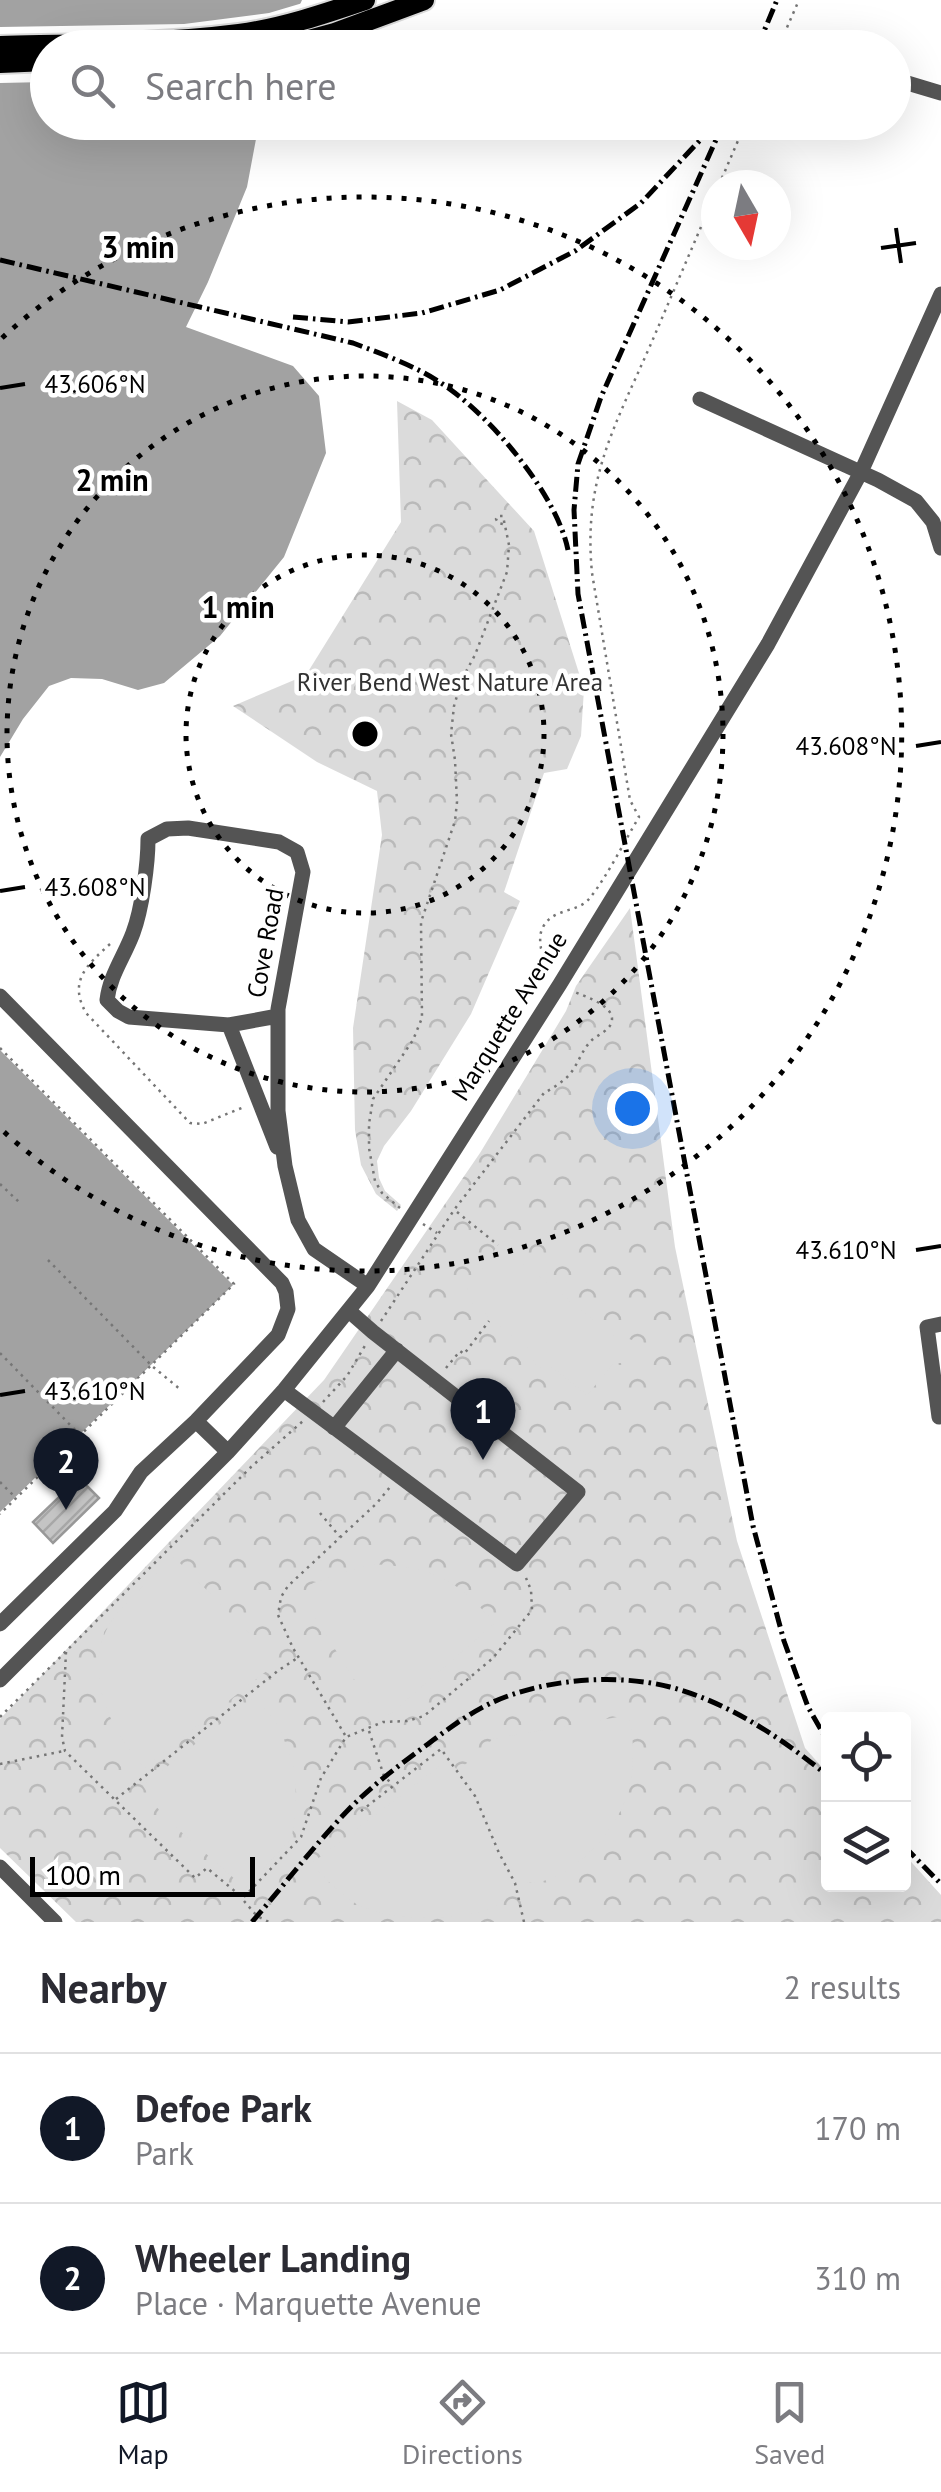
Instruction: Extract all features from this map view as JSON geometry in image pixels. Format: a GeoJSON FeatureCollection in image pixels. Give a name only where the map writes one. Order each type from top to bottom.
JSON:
{"type":"FeatureCollection","features":[{"type":"Feature","properties":{"kind":"main road"},"geometry":{"type":"LineString","coordinates":[[261,30],[365,0]]}},
{"type":"Feature","properties":{"kind":"main road"},"geometry":{"type":"LineString","coordinates":[[343,30],[424,0]]}},
{"type":"Feature","properties":{"kind":"main road"},"geometry":{"type":"LineString","coordinates":[[0,46],[30,45]]}},
{"type":"Feature","properties":{"kind":"main road"},"geometry":{"type":"LineString","coordinates":[[0,62],[30,61]]}},
{"type":"Feature","properties":{"kind":"street"},"geometry":{"type":"LineString","coordinates":[[911,84],[941,94]]}},
{"type":"Feature","properties":{"kind":"street","name":"Marquette Avenue"},"geometry":{"type":"LineString","coordinates":[[0,1680],[228,1452],[368,1286],[560,984],[768,644],[861,472],[941,294]]}},
{"type":"Feature","properties":{"kind":"street"},"geometry":{"type":"LineString","coordinates":[[700,399],[916,501],[933,522],[941,548]]}},
{"type":"Feature","properties":{"kind":"street","name":"Cove Road"},"geometry":{"type":"LineString","coordinates":[[278,1016],[228,1025],[130,1018],[107,1000],[110,982],[134,932],[148,838],[166,829],[188,828],[279,842],[297,852],[303,872],[278,1016],[278,1111],[285,1166],[298,1220],[314,1249],[368,1286]]}},
{"type":"Feature","properties":{"kind":"street"},"geometry":{"type":"LineString","coordinates":[[0,996],[282,1283],[288,1310],[278,1336],[141,1472],[115,1512],[0,1624]]}},
{"type":"Feature","properties":{"kind":"street","name":"Cove Road"},"geometry":{"type":"LineString","coordinates":[[228,1025],[285,1166]]}},
{"type":"Feature","properties":{"kind":"street"},"geometry":{"type":"LineString","coordinates":[[284,1390],[516,1564],[578,1492],[349,1311]]}},
{"type":"Feature","properties":{"kind":"street"},"geometry":{"type":"LineString","coordinates":[[939,1417],[927,1327],[941,1324]]}},
{"type":"Feature","properties":{"kind":"street"},"geometry":{"type":"LineString","coordinates":[[334,1428],[397,1350]]}},
{"type":"Feature","properties":{"kind":"street"},"geometry":{"type":"LineString","coordinates":[[196,1421],[228,1452]]}},
{"type":"Feature","properties":{"kind":"street"},"geometry":{"type":"LineString","coordinates":[[0,1866],[55,1922]]}},
{"type":"Feature","properties":{"kind":"path"},"geometry":{"type":"LineString","coordinates":[[786,30],[799,0]]}},
{"type":"Feature","properties":{"kind":"path"},"geometry":{"type":"LineString","coordinates":[[725,170],[738,140]]}},
{"type":"Feature","properties":{"kind":"path"},"geometry":{"type":"LineString","coordinates":[[0,1717],[347,1376],[454,1210],[544,1093],[571,1073],[588,1044],[609,1028],[612,1014],[605,1007],[542,974],[545,966],[540,936],[543,926],[561,911],[586,902],[639,817],[630,800],[592,572],[589,539],[594,486],[603,454],[701,227]]}},
{"type":"Feature","properties":{"kind":"path"},"geometry":{"type":"LineString","coordinates":[[439,1234],[382,1193],[374,1181],[368,1148],[370,1124],[374,1099],[413,1040],[422,1018],[420,922],[456,821],[451,734],[454,706],[507,572],[509,544],[503,524]]}},
{"type":"Feature","properties":{"kind":"path"},"geometry":{"type":"LineString","coordinates":[[134,932],[112,943],[82,974],[79,1000],[86,1013],[190,1123],[202,1124],[257,1102]]}},
{"type":"Feature","properties":{"kind":"path"},"geometry":{"type":"LineString","coordinates":[[0,1048],[234,1284],[0,1514]]}},
{"type":"Feature","properties":{"kind":"path"},"geometry":{"type":"LineString","coordinates":[[0,1184],[19,1202]]}},
{"type":"Feature","properties":{"kind":"path"},"geometry":{"type":"LineString","coordinates":[[454,1210],[498,1245]]}},
{"type":"Feature","properties":{"kind":"path"},"geometry":{"type":"LineString","coordinates":[[48,1260],[152,1366],[182,1390]]}},
{"type":"Feature","properties":{"kind":"path"},"geometry":{"type":"LineString","coordinates":[[436,1381],[460,1351],[464,1354],[489,1321]]}},
{"type":"Feature","properties":{"kind":"path"},"geometry":{"type":"LineString","coordinates":[[0,1353],[80,1435]]}},
{"type":"Feature","properties":{"kind":"path"},"geometry":{"type":"LineString","coordinates":[[346,1736],[278,1615],[281,1597],[377,1503],[399,1476]]}},
{"type":"Feature","properties":{"kind":"path"},"geometry":{"type":"LineString","coordinates":[[0,1482],[16,1498]]}},
{"type":"Feature","properties":{"kind":"path"},"geometry":{"type":"LineString","coordinates":[[320,1513],[341,1538]]}},
{"type":"Feature","properties":{"kind":"path"},"geometry":{"type":"LineString","coordinates":[[242,1898],[301,1837],[321,1778],[346,1736],[383,1722],[424,1716],[512,1637],[532,1610],[532,1590],[516,1564]]}},
{"type":"Feature","properties":{"kind":"path"},"geometry":{"type":"LineString","coordinates":[[66,1652],[62,1727],[65,1751],[195,1878],[208,1868],[257,1916],[269,1922]]}},
{"type":"Feature","properties":{"kind":"path"},"geometry":{"type":"LineString","coordinates":[[115,1800],[299,1657]]}},
{"type":"Feature","properties":{"kind":"path"},"geometry":{"type":"LineString","coordinates":[[368,1729],[384,1776],[393,1785]]}},
{"type":"Feature","properties":{"kind":"path"},"geometry":{"type":"LineString","coordinates":[[361,1812],[441,1749],[475,1796],[515,1883],[524,1922]]}},
{"type":"Feature","properties":{"kind":"path"},"geometry":{"type":"LineString","coordinates":[[0,1764],[65,1751]]}},
{"type":"Feature","properties":{"kind":"green space","name":"River Bend West Nature Area"},"geometry":{"type":"Polygon","coordinates":[[[397,401],[432,420],[534,531],[584,689],[581,736],[567,769],[544,773],[504,892],[520,901],[471,1014],[377,1161],[385,1191],[401,1205],[397,1211],[376,1194],[361,1165],[355,1130],[353,1028],[382,835],[377,791],[317,762],[233,706],[306,675],[401,522],[397,401]]]}},
{"type":"Feature","properties":{"kind":"green space"},"geometry":{"type":"Polygon","coordinates":[[[630,908],[675,1247],[737,1541],[805,1748],[821,1766],[821,1892],[911,1892],[911,1862],[941,1895],[941,1922],[76,1922],[0,1848],[0,1719],[324,1380],[480,1153],[566,1011],[576,986],[630,908]]]}},
{"type":"Feature","properties":{"kind":"green space"},"geometry":{"type":"Polygon","coordinates":[[[509,1238],[520,1247],[520,1261],[617,1339],[632,1340],[636,1348],[636,1356],[629,1363],[614,1363],[587,1395],[552,1367],[537,1366],[531,1351],[463,1296],[498,1245],[509,1238]]]}},
{"type":"Feature","properties":{"kind":"green space"},"geometry":{"type":"Polygon","coordinates":[[[174,1557],[271,1655],[269,1669],[144,1768],[111,1719],[98,1662],[101,1643],[114,1617],[174,1557]]]}},
{"type":"Feature","properties":{"kind":"green space"},"geometry":{"type":"Polygon","coordinates":[[[371,1564],[411,1568],[441,1577],[467,1595],[495,1623],[389,1715],[374,1711],[301,1595],[313,1583],[371,1564]]]}},
{"type":"Feature","properties":{"kind":"green space"},"geometry":{"type":"Polygon","coordinates":[[[255,1696],[280,1728],[295,1771],[296,1800],[292,1838],[245,1888],[163,1816],[143,1786],[255,1696]]]}},
{"type":"Feature","properties":{"kind":"green space"},"geometry":{"type":"Polygon","coordinates":[[[629,1715],[631,1777],[627,1795],[609,1830],[571,1868],[543,1881],[515,1883],[495,1907],[427,1918],[373,1911],[345,1896],[312,1863],[449,1759],[457,1770],[483,1752],[492,1739],[629,1715]]]}},
{"type":"Feature","properties":{"kind":"shaded area"},"geometry":{"type":"Polygon","coordinates":[[[0,0],[302,0],[289,30],[30,30],[30,140],[256,140],[247,187],[186,327],[293,366],[319,396],[326,453],[284,557],[220,636],[164,683],[138,690],[102,679],[71,678],[49,686],[0,757],[0,0]]]}},
{"type":"Feature","properties":{"kind":"shaded area"},"geometry":{"type":"Polygon","coordinates":[[[0,1050],[233,1285],[0,1512],[0,1050]]]}},
{"type":"Feature","properties":{"kind":"pier"},"geometry":{"type":"Polygon","coordinates":[[[306,2],[294,30],[30,30],[30,82],[0,83],[0,27],[184,24],[269,13],[306,2]]]}},
{"type":"Feature","properties":{"kind":"building"},"geometry":{"type":"Polygon","coordinates":[[[79,1478],[99,1498],[53,1543],[33,1522],[79,1478]]]}},
{"type":"Feature","properties":{"kind":"railway"},"geometry":{"type":"LineString","coordinates":[[764,30],[777,0]]}},
{"type":"Feature","properties":{"kind":"railway"},"geometry":{"type":"LineString","coordinates":[[293,317],[348,322],[422,313],[500,290],[575,251],[641,203],[700,140]]}},
{"type":"Feature","properties":{"kind":"railway"},"geometry":{"type":"LineString","coordinates":[[716,140],[601,397],[578,464],[574,510],[578,594],[753,1526],[784,1641],[808,1707],[821,1730]]}},
{"type":"Feature","properties":{"kind":"railway"},"geometry":{"type":"LineString","coordinates":[[0,260],[353,343],[416,369],[468,404],[504,440],[538,484],[562,529],[568,550]]}},
{"type":"Feature","properties":{"kind":"railway"},"geometry":{"type":"LineString","coordinates":[[252,1922],[338,1821],[379,1782],[474,1712],[533,1688],[603,1680],[670,1687],[713,1702],[754,1723],[821,1771]]}},
{"type":"Feature","properties":{"kind":"railway"},"geometry":{"type":"LineString","coordinates":[[911,1853],[941,1884]]}},
{"type":"Feature","properties":{"kind":"place","name":"Defoe Park"},"geometry":{"type":"Point","coordinates":[483,1460]}},
{"type":"Feature","properties":{"kind":"place","name":"Wheeler Landing"},"geometry":{"type":"Point","coordinates":[66,1510]}}]}
